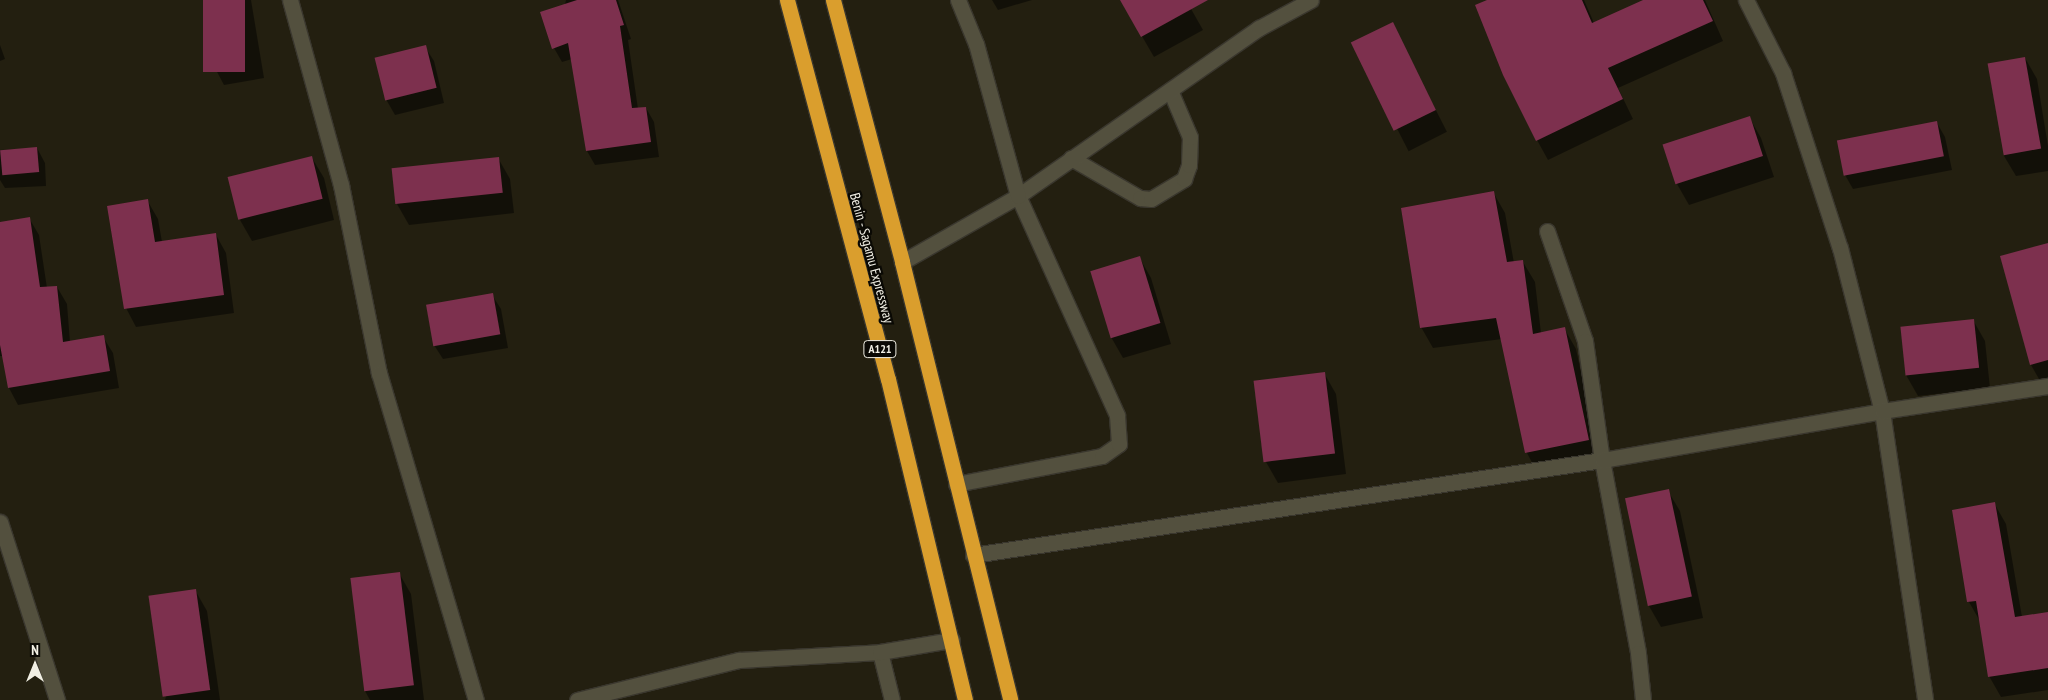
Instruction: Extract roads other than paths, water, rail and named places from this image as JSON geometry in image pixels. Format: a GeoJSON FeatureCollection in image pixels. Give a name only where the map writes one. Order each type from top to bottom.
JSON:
{"type":"FeatureCollection","features":[{"type":"Feature","properties":{"kind":"highway","name":"Benin - Sagamu Expressway"},"geometry":{"type":"LineString","coordinates":[[787,0],[888,380],[965,700]]}},
{"type":"Feature","properties":{"kind":"highway"},"geometry":{"type":"LineString","coordinates":[[833,0],[902,262],[1010,700]]}},
{"type":"Feature","properties":{"kind":"street"},"geometry":{"type":"LineString","coordinates":[[290,0],[341,185],[379,373],[476,700]]}},
{"type":"Feature","properties":{"kind":"street"},"geometry":{"type":"LineString","coordinates":[[956,484],[1102,456],[1119,444],[1117,415],[1018,196],[976,44],[958,0]]}},
{"type":"Feature","properties":{"kind":"street"},"geometry":{"type":"LineString","coordinates":[[902,262],[1018,196],[1258,28],[1311,0]]}},
{"type":"Feature","properties":{"kind":"street"},"geometry":{"type":"LineString","coordinates":[[1746,0],[1783,73],[1840,248],[1882,410],[1925,700]]}},
{"type":"Feature","properties":{"kind":"street"},"geometry":{"type":"LineString","coordinates":[[1071,158],[1140,198],[1151,199],[1184,179],[1189,165],[1190,137],[1170,90]]}},
{"type":"Feature","properties":{"kind":"street"},"geometry":{"type":"LineString","coordinates":[[1547,230],[1585,341],[1602,460],[1638,653],[1643,700]]}},
{"type":"Feature","properties":{"kind":"street"},"geometry":{"type":"LineString","coordinates":[[973,555],[1602,460],[1882,410],[2048,386]]}},
{"type":"Feature","properties":{"kind":"street"},"geometry":{"type":"LineString","coordinates":[[0,522],[57,700]]}},
{"type":"Feature","properties":{"kind":"street"},"geometry":{"type":"LineString","coordinates":[[578,700],[739,660],[880,652],[952,640]]}},
{"type":"Feature","properties":{"kind":"street"},"geometry":{"type":"LineString","coordinates":[[880,652],[892,700]]}}]}
